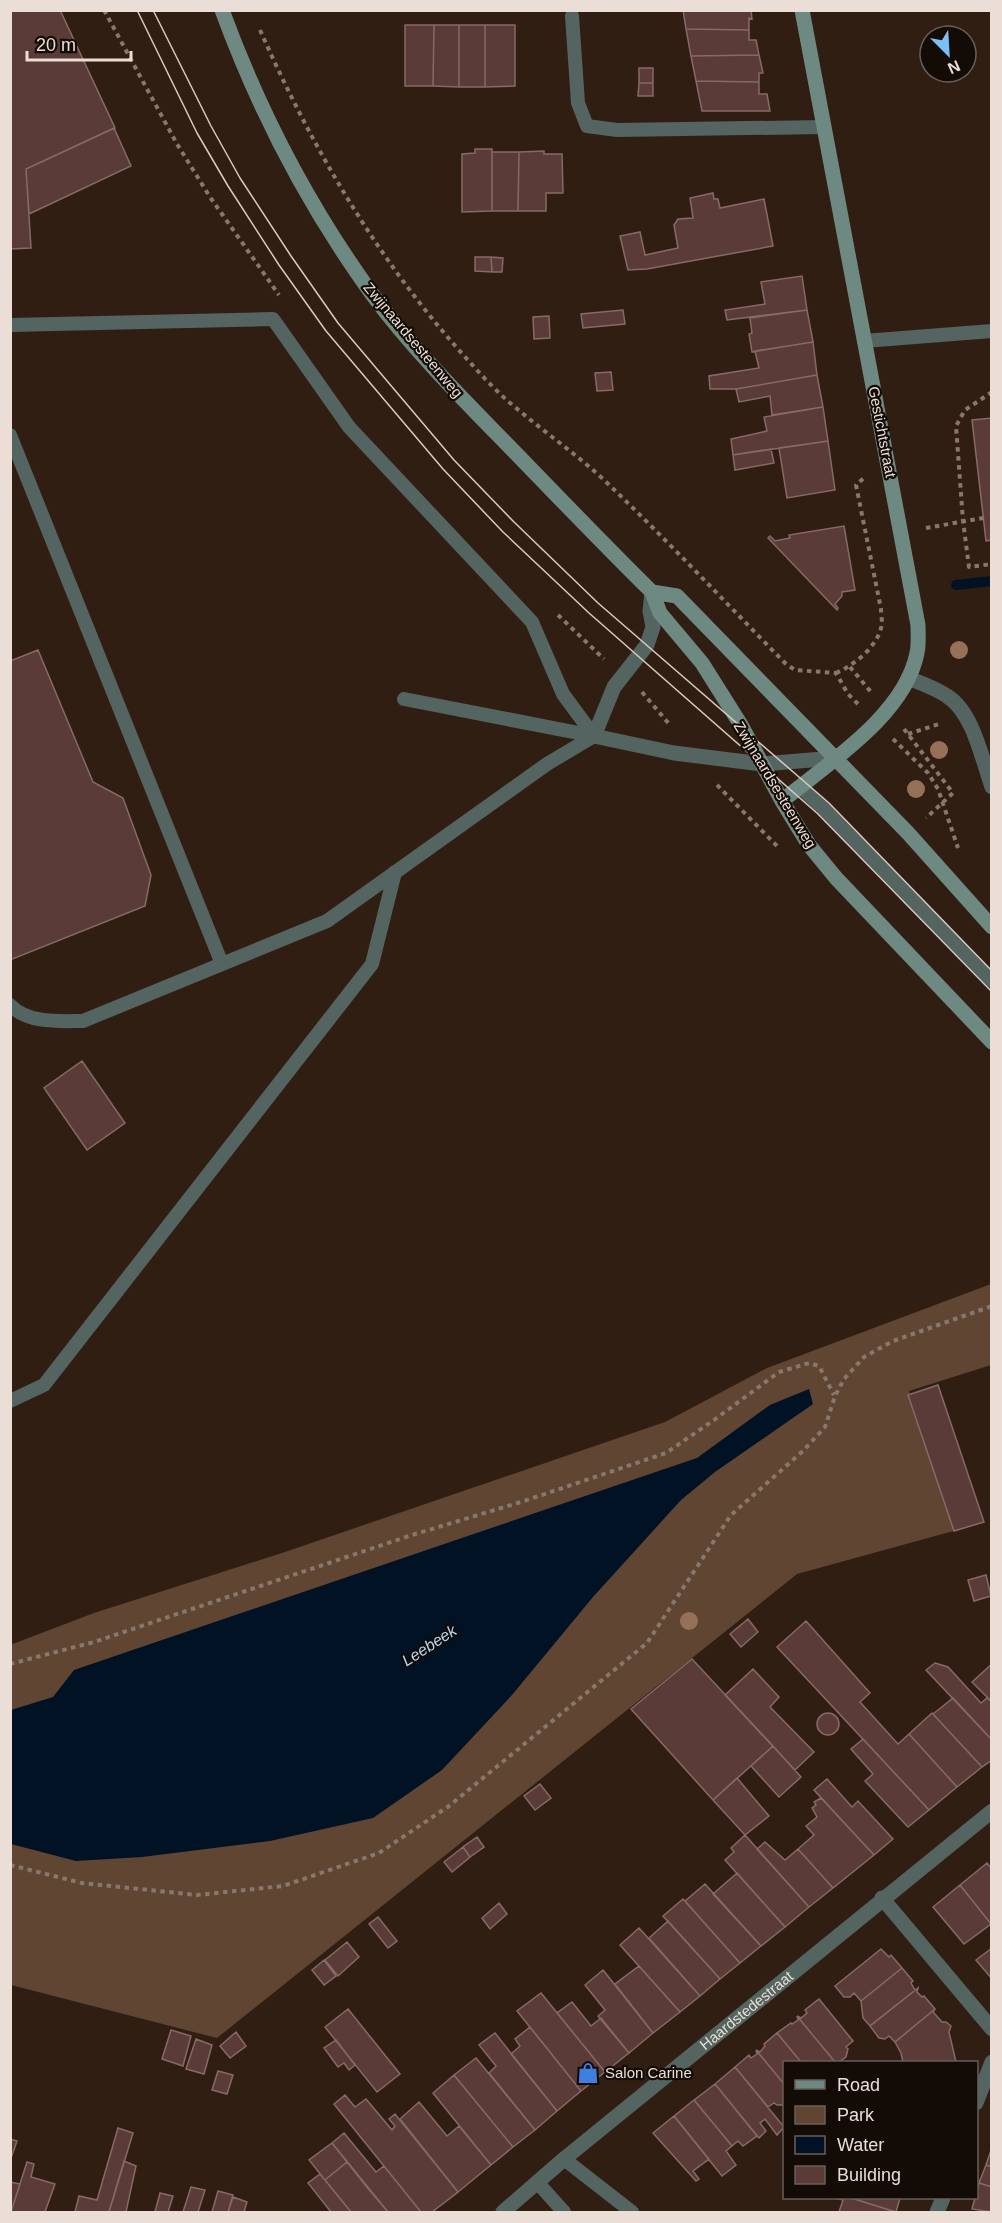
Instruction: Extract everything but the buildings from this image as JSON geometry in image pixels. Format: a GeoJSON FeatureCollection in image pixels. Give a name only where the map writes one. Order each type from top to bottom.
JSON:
{"type":"FeatureCollection","features":[{"type":"Feature","properties":{"kind":"street","name":"Zwijnaardsesteenweg"},"geometry":{"type":"LineString","coordinates":[[222,10],[258,101],[283,150],[330,231],[373,296],[434,368],[652,592],[660,613],[702,663],[809,845],[836,878],[992,1042]]}},
{"type":"Feature","properties":{"kind":"street","name":"Gestichtstraat"},"geometry":{"type":"LineString","coordinates":[[782,801],[876,723],[896,701],[909,678],[917,652],[918,625],[802,10]]}},
{"type":"Feature","properties":{"kind":"street"},"geometry":{"type":"LineString","coordinates":[[835,758],[762,764],[674,753],[594,736],[614,687],[647,645],[653,627],[650,611],[652,592],[677,596],[835,758],[908,833],[992,927]]}},
{"type":"Feature","properties":{"kind":"street"},"geometry":{"type":"LineString","coordinates":[[909,678],[946,695],[961,706],[992,787]]}},
{"type":"Feature","properties":{"kind":"street","name":"Haardstedestraat"},"geometry":{"type":"LineString","coordinates":[[503,2212],[564,2159],[882,1898],[992,1811]]}},
{"type":"Feature","properties":{"kind":"street"},"geometry":{"type":"LineString","coordinates":[[882,1898],[992,2029]]}},
{"type":"Feature","properties":{"kind":"street"},"geometry":{"type":"LineString","coordinates":[[978,2098],[992,2062]]}},
{"type":"Feature","properties":{"kind":"lane"},"geometry":{"type":"LineString","coordinates":[[572,16],[578,103],[587,126],[617,130],[824,127]]}},
{"type":"Feature","properties":{"kind":"lane"},"geometry":{"type":"LineString","coordinates":[[10,325],[273,319],[349,427],[531,622],[563,694],[594,736]]}},
{"type":"Feature","properties":{"kind":"lane"},"geometry":{"type":"LineString","coordinates":[[864,341],[992,331]]}},
{"type":"Feature","properties":{"kind":"lane"},"geometry":{"type":"LineString","coordinates":[[10,435],[222,964]]}},
{"type":"Feature","properties":{"kind":"lane"},"geometry":{"type":"LineString","coordinates":[[404,699],[594,736]]}},
{"type":"Feature","properties":{"kind":"lane"},"geometry":{"type":"LineString","coordinates":[[10,1005],[15,1010],[45,1021],[83,1021],[327,921],[547,764],[594,736]]}},
{"type":"Feature","properties":{"kind":"lane"},"geometry":{"type":"LineString","coordinates":[[800,787],[992,981]]}},
{"type":"Feature","properties":{"kind":"lane"},"geometry":{"type":"LineString","coordinates":[[10,1401],[44,1385],[372,964],[395,872]]}},
{"type":"Feature","properties":{"kind":"lane"},"geometry":{"type":"LineString","coordinates":[[564,2159],[632,2212]]}},
{"type":"Feature","properties":{"kind":"lane"},"geometry":{"type":"LineString","coordinates":[[537,2182],[564,2212]]}},
{"type":"Feature","properties":{"kind":"path"},"geometry":{"type":"LineString","coordinates":[[104,10],[177,144],[210,197],[285,303]]}},
{"type":"Feature","properties":{"kind":"path"},"geometry":{"type":"LineString","coordinates":[[258,26],[309,134],[357,213],[398,276],[457,348],[492,387],[515,408],[567,447],[602,478],[785,663],[795,670],[836,673],[850,667],[875,641],[882,627],[881,609],[856,485],[886,458]]}},
{"type":"Feature","properties":{"kind":"path"},"geometry":{"type":"LineString","coordinates":[[992,392],[965,410],[956,426],[969,567],[992,564]]}},
{"type":"Feature","properties":{"kind":"path"},"geometry":{"type":"LineString","coordinates":[[901,532],[983,518]]}},
{"type":"Feature","properties":{"kind":"path"},"geometry":{"type":"LineString","coordinates":[[556,613],[623,676]]}},
{"type":"Feature","properties":{"kind":"path"},"geometry":{"type":"LineString","coordinates":[[850,667],[908,734],[953,793],[944,803]]}},
{"type":"Feature","properties":{"kind":"path"},"geometry":{"type":"LineString","coordinates":[[836,673],[848,694],[928,773],[944,803],[961,855]]}},
{"type":"Feature","properties":{"kind":"path"},"geometry":{"type":"LineString","coordinates":[[10,1865],[82,1883],[197,1895],[283,1886],[379,1853],[449,1806],[647,1643],[731,1515],[803,1451],[825,1427],[835,1396],[844,1379],[864,1357],[893,1341],[992,1306]]}},
{"type":"Feature","properties":{"kind":"path"},"geometry":{"type":"LineString","coordinates":[[10,1664],[94,1642],[412,1535],[521,1502],[666,1453],[779,1372],[809,1363],[819,1366],[835,1396]]}},
{"type":"Feature","properties":{"kind":"green space"},"geometry":{"type":"Polygon","coordinates":[[[991,1284],[991,1365],[909,1391],[957,1530],[797,1574],[217,2038],[11,1985],[10,1645],[94,1613],[282,1553],[665,1422],[767,1368],[991,1284]]]}},
{"type":"Feature","properties":{"kind":"water","name":"Leebeek"},"geometry":{"type":"Polygon","coordinates":[[[809,1389],[813,1404],[715,1472],[681,1500],[593,1597],[512,1695],[442,1770],[373,1818],[270,1841],[142,1857],[76,1861],[11,1844],[11,1710],[53,1697],[74,1670],[697,1458],[770,1405],[809,1389]]]}},
{"type":"Feature","properties":{"kind":"waterway"},"geometry":{"type":"LineString","coordinates":[[956,585],[992,581]]}},
{"type":"Feature","properties":{"kind":"tram line"},"geometry":{"type":"LineString","coordinates":[[137,10],[197,133],[279,265],[326,331],[443,469],[503,532],[589,613],[818,814],[992,992]]}},
{"type":"Feature","properties":{"kind":"tram line"},"geometry":{"type":"LineString","coordinates":[[153,10],[211,126],[240,178],[291,256],[338,323],[454,460],[598,603],[829,803],[992,971]]}},
{"type":"Feature","properties":{"kind":"place","name":"Salon Carine"},"geometry":{"type":"Point","coordinates":[588,2073]}}]}
